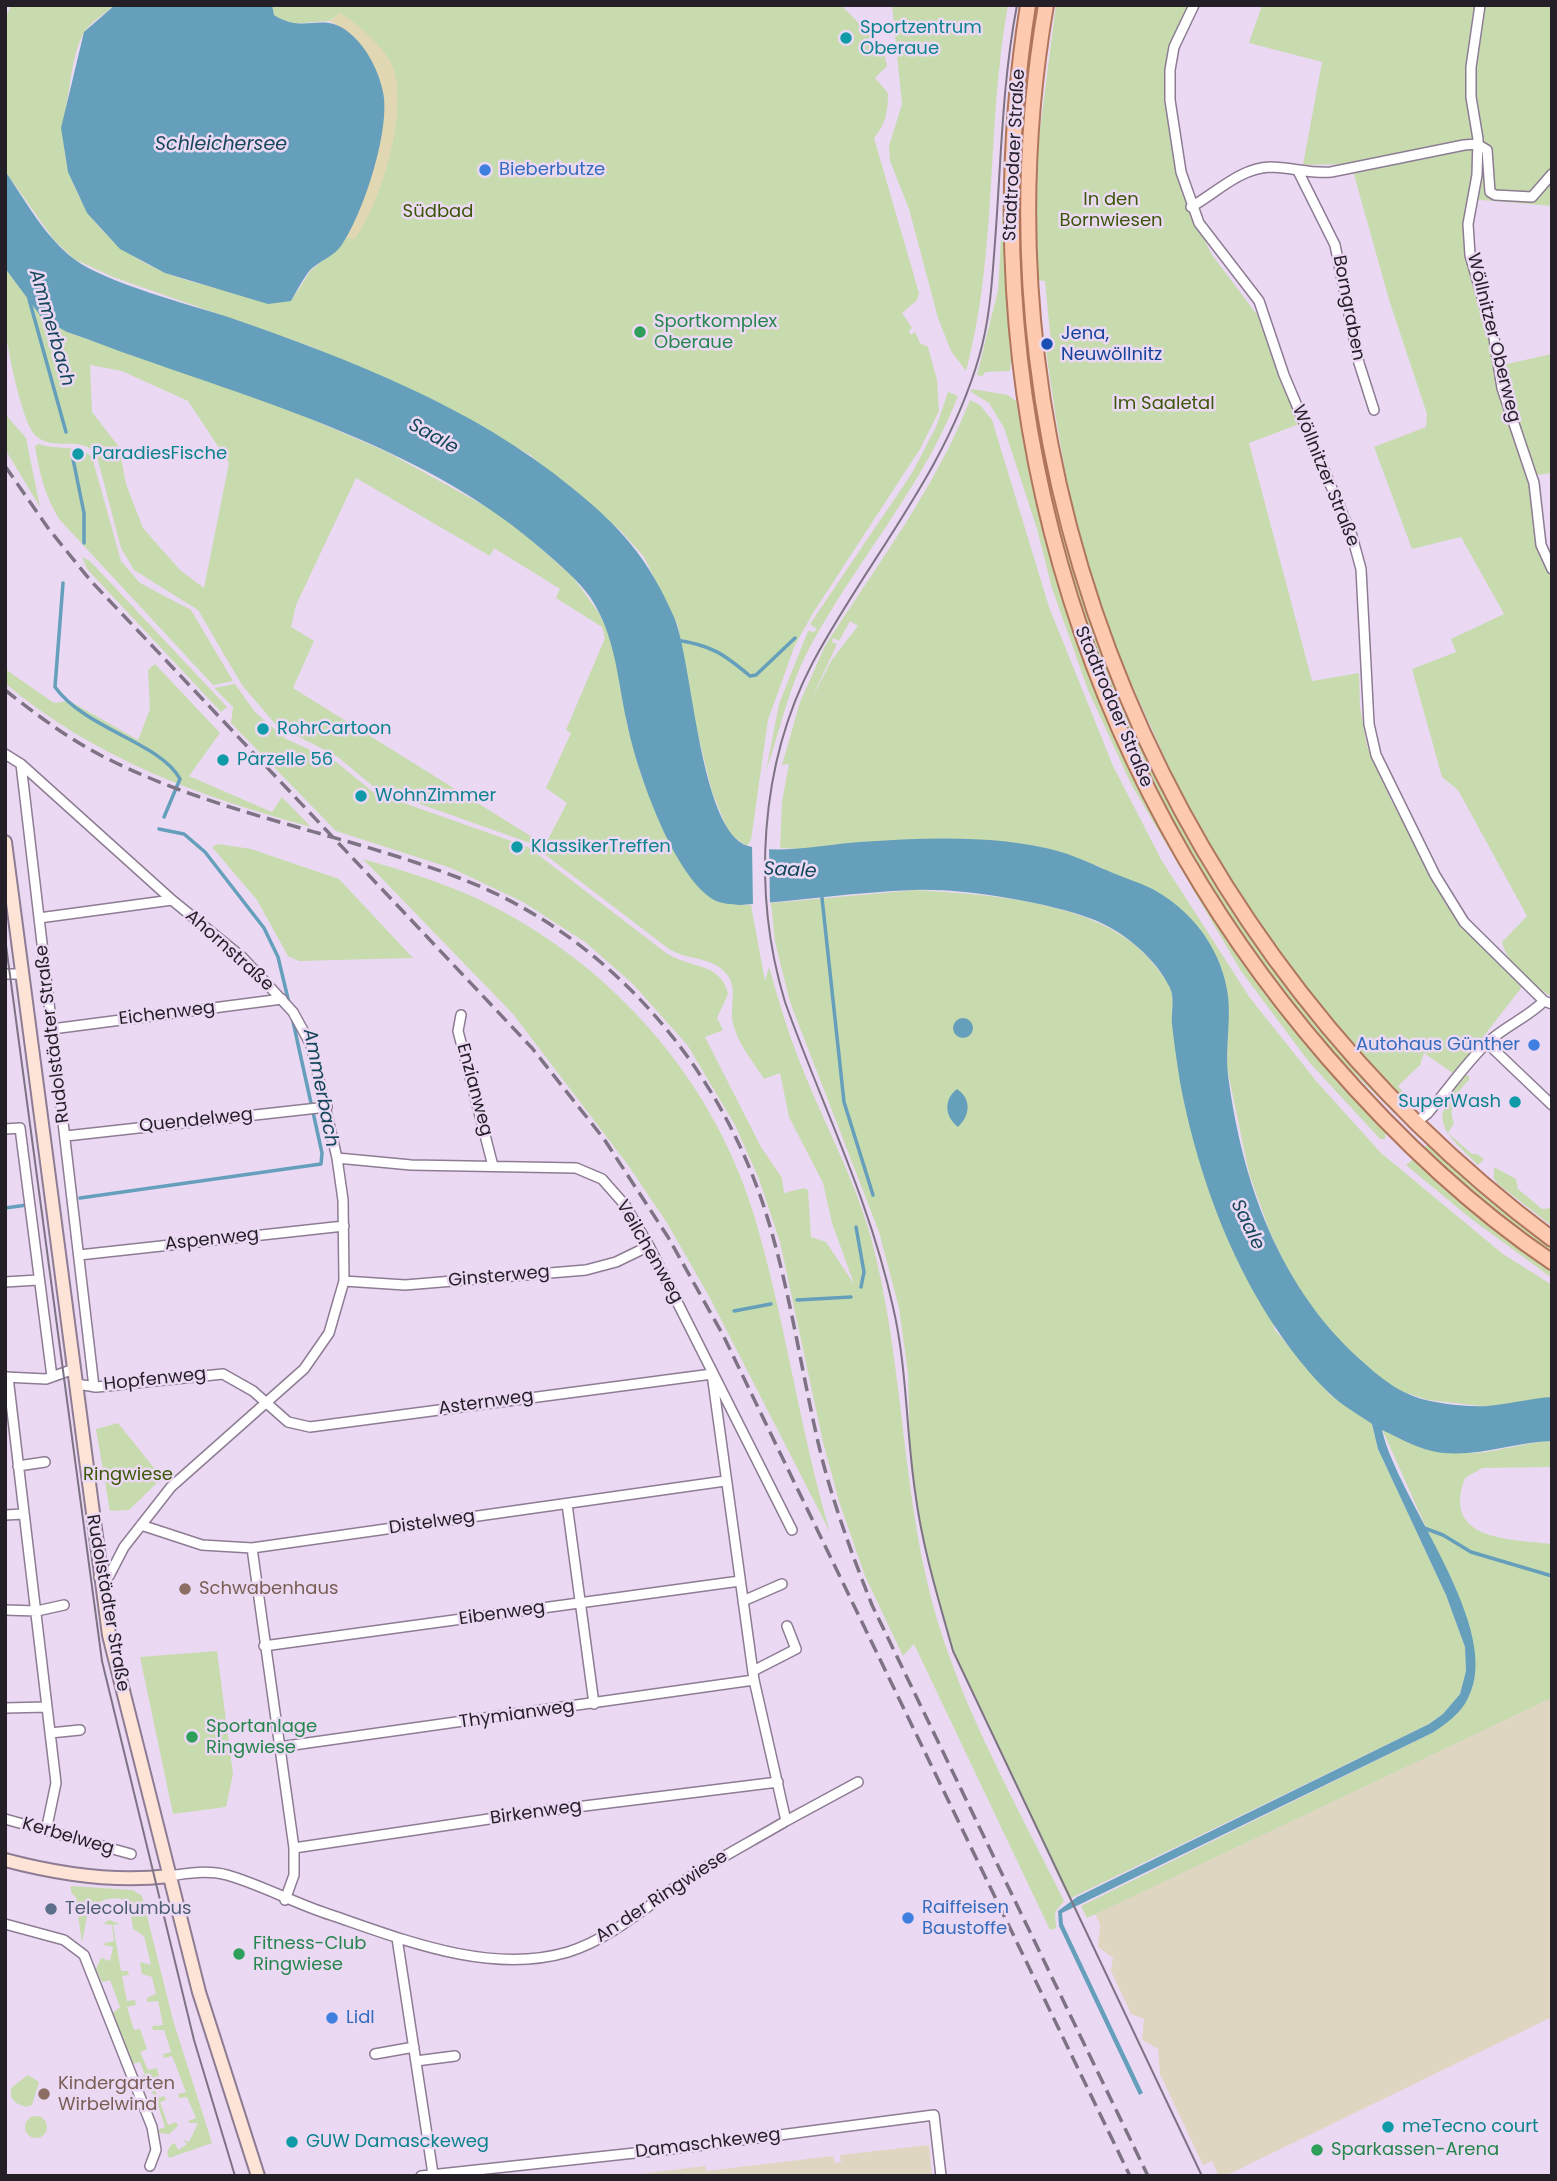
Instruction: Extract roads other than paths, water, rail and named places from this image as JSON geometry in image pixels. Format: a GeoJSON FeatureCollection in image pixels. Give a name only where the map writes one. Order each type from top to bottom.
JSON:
{"type":"FeatureCollection","features":[{"type":"Feature","properties":{"kind":"main road","name":"Stadtrodaer Straße"},"geometry":{"type":"LineString","coordinates":[[1027,5],[1012,143],[1013,295],[1029,431],[1043,499],[1068,593],[1116,723],[1152,798],[1199,882],[1277,997],[1348,1081],[1399,1134],[1477,1204],[1552,1262]]}},
{"type":"Feature","properties":{"kind":"main road","name":"Stadtrodaer Straße"},"geometry":{"type":"LineString","coordinates":[[1046,5],[1030,139],[1029,287],[1040,387],[1053,460],[1091,605],[1148,746],[1208,856],[1277,964],[1358,1062],[1415,1123],[1483,1186],[1552,1239]]}},
{"type":"Feature","properties":{"kind":"main road","name":"Rudolstädter Straße"},"geometry":{"type":"LineString","coordinates":[[5,842],[99,1577],[128,1721],[169,1876],[200,1992],[258,2176]]}},
{"type":"Feature","properties":{"kind":"main road"},"geometry":{"type":"LineString","coordinates":[[1399,1134],[1415,1123]]}},
{"type":"Feature","properties":{"kind":"main road"},"geometry":{"type":"LineString","coordinates":[[5,1860],[92,1876],[140,1879],[169,1876]]}},
{"type":"Feature","properties":{"kind":"street","name":"Wöllnitzer Straße"},"geometry":{"type":"LineString","coordinates":[[1194,5],[1174,47],[1170,80],[1174,132],[1191,207],[1199,223],[1259,301],[1284,375],[1352,536],[1361,569],[1369,724],[1376,755],[1436,875],[1464,922],[1548,1002]]}},
{"type":"Feature","properties":{"kind":"street","name":"Wöllnitzer Oberweg"},"geometry":{"type":"LineString","coordinates":[[1480,5],[1471,67],[1477,144],[1477,175],[1468,224],[1471,255],[1494,338],[1502,388],[1534,483],[1541,545],[1552,569]]}},
{"type":"Feature","properties":{"kind":"street"},"geometry":{"type":"LineString","coordinates":[[1191,207],[1248,172],[1269,167],[1312,174],[1331,172],[1428,150],[1477,144]]}},
{"type":"Feature","properties":{"kind":"street","name":"Wöllnitzer Oberweg"},"geometry":{"type":"LineString","coordinates":[[1477,144],[1487,150],[1488,186],[1494,195],[1532,197],[1552,174]]}},
{"type":"Feature","properties":{"kind":"street","name":"Borngraben"},"geometry":{"type":"LineString","coordinates":[[1298,171],[1335,245],[1359,363],[1374,410]]}},
{"type":"Feature","properties":{"kind":"street","name":"Ahornstraße"},"geometry":{"type":"LineString","coordinates":[[5,754],[21,764],[172,900],[243,958],[284,1001],[311,1045],[318,1108],[337,1158],[344,1226],[344,1281],[329,1333],[304,1370],[171,1487],[124,1547],[109,1576],[99,1577]]}},
{"type":"Feature","properties":{"kind":"street","name":"Rudolstädter Straße"},"geometry":{"type":"LineString","coordinates":[[21,764],[97,1387]]}},
{"type":"Feature","properties":{"kind":"street"},"geometry":{"type":"LineString","coordinates":[[39,918],[172,900]]}},
{"type":"Feature","properties":{"kind":"street"},"geometry":{"type":"LineString","coordinates":[[5,974],[23,974]]}},
{"type":"Feature","properties":{"kind":"street","name":"Eichenweg"},"geometry":{"type":"LineString","coordinates":[[52,1029],[284,1001]]}},
{"type":"Feature","properties":{"kind":"street"},"geometry":{"type":"LineString","coordinates":[[1415,1123],[1427,1114],[1487,1043],[1507,1026],[1548,1002]]}},
{"type":"Feature","properties":{"kind":"street","name":"Enzianweg"},"geometry":{"type":"LineString","coordinates":[[461,1015],[458,1031],[493,1166]]}},
{"type":"Feature","properties":{"kind":"street"},"geometry":{"type":"LineString","coordinates":[[1487,1043],[1552,1105]]}},
{"type":"Feature","properties":{"kind":"street","name":"Quendelweg"},"geometry":{"type":"LineString","coordinates":[[66,1136],[318,1108]]}},
{"type":"Feature","properties":{"kind":"street"},"geometry":{"type":"LineString","coordinates":[[5,1129],[20,1128],[52,1377]]}},
{"type":"Feature","properties":{"kind":"street","name":"Veilchenweg"},"geometry":{"type":"LineString","coordinates":[[337,1158],[411,1166],[576,1167],[602,1179],[625,1205],[649,1246],[792,1530]]}},
{"type":"Feature","properties":{"kind":"street","name":"Aspenweg"},"geometry":{"type":"LineString","coordinates":[[79,1255],[344,1226]]}},
{"type":"Feature","properties":{"kind":"street","name":"Ginsterweg"},"geometry":{"type":"LineString","coordinates":[[344,1281],[405,1285],[586,1270],[616,1262],[649,1246]]}},
{"type":"Feature","properties":{"kind":"street"},"geometry":{"type":"LineString","coordinates":[[5,1282],[38,1280]]}},
{"type":"Feature","properties":{"kind":"street"},"geometry":{"type":"LineString","coordinates":[[47,1830],[55,1783],[37,1611],[7,1377],[37,1380],[74,1369]]}},
{"type":"Feature","properties":{"kind":"street","name":"Hopfenweg"},"geometry":{"type":"LineString","coordinates":[[75,1384],[97,1387],[223,1374],[253,1391],[266,1404]]}},
{"type":"Feature","properties":{"kind":"street"},"geometry":{"type":"LineString","coordinates":[[712,1374],[754,1676],[786,1821]]}},
{"type":"Feature","properties":{"kind":"street","name":"Asternweg"},"geometry":{"type":"LineString","coordinates":[[266,1404],[288,1422],[310,1427],[712,1374]]}},
{"type":"Feature","properties":{"kind":"street"},"geometry":{"type":"LineString","coordinates":[[18,1466],[44,1462]]}},
{"type":"Feature","properties":{"kind":"street","name":"Distelweg"},"geometry":{"type":"LineString","coordinates":[[141,1525],[202,1545],[252,1548],[725,1481]]}},
{"type":"Feature","properties":{"kind":"street"},"geometry":{"type":"LineString","coordinates":[[568,1504],[594,1704]]}},
{"type":"Feature","properties":{"kind":"street"},"geometry":{"type":"LineString","coordinates":[[5,1515],[24,1514]]}},
{"type":"Feature","properties":{"kind":"street"},"geometry":{"type":"LineString","coordinates":[[252,1548],[294,1848],[294,1875],[285,1900]]}},
{"type":"Feature","properties":{"kind":"street","name":"Eibenweg"},"geometry":{"type":"LineString","coordinates":[[264,1646],[740,1581]]}},
{"type":"Feature","properties":{"kind":"street"},"geometry":{"type":"LineString","coordinates":[[743,1601],[782,1584]]}},
{"type":"Feature","properties":{"kind":"street"},"geometry":{"type":"LineString","coordinates":[[5,1611],[37,1611],[64,1605]]}},
{"type":"Feature","properties":{"kind":"street"},"geometry":{"type":"LineString","coordinates":[[754,1676],[796,1649],[787,1626]]}},
{"type":"Feature","properties":{"kind":"street","name":"Thymianweg"},"geometry":{"type":"LineString","coordinates":[[279,1747],[594,1704],[754,1676]]}},
{"type":"Feature","properties":{"kind":"street"},"geometry":{"type":"LineString","coordinates":[[5,1708],[47,1707]]}},
{"type":"Feature","properties":{"kind":"street"},"geometry":{"type":"LineString","coordinates":[[50,1733],[80,1730]]}},
{"type":"Feature","properties":{"kind":"street","name":"Birkenweg"},"geometry":{"type":"LineString","coordinates":[[294,1848],[778,1782]]}},
{"type":"Feature","properties":{"kind":"street","name":"An der Ringwiese"},"geometry":{"type":"LineString","coordinates":[[169,1876],[204,1873],[226,1875],[285,1900],[397,1938],[494,1958],[538,1958],[568,1952],[615,1929],[688,1878],[858,1782]]}},
{"type":"Feature","properties":{"kind":"street","name":"Kerbelweg"},"geometry":{"type":"LineString","coordinates":[[5,1819],[131,1854]]}},
{"type":"Feature","properties":{"kind":"street"},"geometry":{"type":"LineString","coordinates":[[5,1924],[64,1940],[84,1955],[152,2127],[156,2150],[150,2165]]}},
{"type":"Feature","properties":{"kind":"street"},"geometry":{"type":"LineString","coordinates":[[397,1938],[433,2174]]}},
{"type":"Feature","properties":{"kind":"street"},"geometry":{"type":"LineString","coordinates":[[375,2054],[414,2047]]}},
{"type":"Feature","properties":{"kind":"street"},"geometry":{"type":"LineString","coordinates":[[416,2062],[455,2056]]}},
{"type":"Feature","properties":{"kind":"street","name":"Damaschkeweg"},"geometry":{"type":"LineString","coordinates":[[421,2176],[596,2154],[637,2153],[934,2115],[941,2176]]}},
{"type":"Feature","properties":{"kind":"water","name":"Schleichersee"},"geometry":{"type":"Polygon","coordinates":[[[115,5],[272,5],[274,15],[286,21],[333,24],[342,28],[353,36],[368,55],[381,84],[384,108],[383,127],[373,171],[358,214],[341,246],[311,269],[291,301],[268,304],[165,273],[120,249],[87,213],[68,172],[61,128],[84,32],[115,5]]]}},
{"type":"Feature","properties":{"kind":"water","name":"Saale"},"geometry":{"type":"Polygon","coordinates":[[[5,171],[54,240],[74,259],[89,268],[128,285],[320,350],[409,388],[452,409],[533,458],[605,516],[643,560],[674,617],[681,639],[708,779],[718,810],[732,834],[748,846],[788,849],[935,839],[1012,842],[1074,856],[1152,889],[1176,905],[1198,926],[1221,966],[1229,1006],[1228,1075],[1243,1155],[1270,1232],[1309,1302],[1334,1333],[1363,1362],[1386,1381],[1411,1395],[1472,1406],[1552,1397],[1552,1441],[1477,1452],[1447,1453],[1419,1447],[1382,1430],[1407,1492],[1445,1565],[1472,1637],[1476,1670],[1468,1698],[1458,1713],[1434,1732],[1062,1913],[1063,1924],[1143,2093],[1139,2095],[1059,1926],[1058,1911],[1077,1897],[1429,1724],[1443,1714],[1460,1694],[1466,1671],[1465,1647],[1446,1595],[1378,1449],[1372,1424],[1334,1397],[1300,1361],[1274,1326],[1232,1249],[1215,1208],[1189,1124],[1172,1024],[1172,996],[1164,977],[1137,946],[1103,924],[1052,907],[1004,897],[956,891],[914,890],[740,905],[714,900],[684,869],[658,820],[632,743],[605,627],[590,597],[575,579],[501,517],[404,460],[301,415],[67,332],[42,318],[5,268],[5,171]]]}},
{"type":"Feature","properties":{"kind":"water"},"geometry":{"type":"Polygon","coordinates":[[[963,1018],[970,1021],[973,1028],[970,1035],[963,1038],[956,1035],[953,1028],[956,1021],[963,1018]]]}},
{"type":"Feature","properties":{"kind":"water"},"geometry":{"type":"Polygon","coordinates":[[[957,1089],[965,1098],[968,1108],[958,1127],[950,1118],[947,1108],[957,1089]]]}},
{"type":"Feature","properties":{"kind":"waterway","name":"Ammerbach"},"geometry":{"type":"LineString","coordinates":[[29,299],[66,432]]}},
{"type":"Feature","properties":{"kind":"waterway","name":"Ammerbach"},"geometry":{"type":"LineString","coordinates":[[73,459],[84,513],[84,543]]}},
{"type":"Feature","properties":{"kind":"waterway","name":"Ammerbach"},"geometry":{"type":"LineString","coordinates":[[63,583],[55,687],[68,702],[85,714],[157,755],[170,766],[180,779],[164,817]]}},
{"type":"Feature","properties":{"kind":"waterway"},"geometry":{"type":"LineString","coordinates":[[676,640],[716,652],[750,676],[756,675],[795,638]]}},
{"type":"Feature","properties":{"kind":"waterway","name":"Ammerbach"},"geometry":{"type":"LineString","coordinates":[[159,829],[184,834],[205,852],[264,928],[278,957],[289,1003]]}},
{"type":"Feature","properties":{"kind":"waterway"},"geometry":{"type":"LineString","coordinates":[[822,898],[844,1102],[873,1195]]}},
{"type":"Feature","properties":{"kind":"waterway","name":"Ammerbach"},"geometry":{"type":"LineString","coordinates":[[80,1198],[321,1164],[322,1153],[292,1017]]}},
{"type":"Feature","properties":{"kind":"waterway","name":"Ammerbach"},"geometry":{"type":"LineString","coordinates":[[5,1208],[27,1205]]}},
{"type":"Feature","properties":{"kind":"waterway"},"geometry":{"type":"LineString","coordinates":[[856,1227],[864,1272],[861,1287]]}},
{"type":"Feature","properties":{"kind":"waterway"},"geometry":{"type":"LineString","coordinates":[[797,1300],[851,1297]]}},
{"type":"Feature","properties":{"kind":"waterway"},"geometry":{"type":"LineString","coordinates":[[734,1311],[771,1304]]}},
{"type":"Feature","properties":{"kind":"waterway"},"geometry":{"type":"LineString","coordinates":[[1424,1528],[1443,1535],[1471,1552],[1552,1576]]}},
{"type":"Feature","properties":{"kind":"tram line"},"geometry":{"type":"LineString","coordinates":[[1017,5],[1005,94],[990,300],[979,357],[965,399],[947,439],[813,662],[795,702],[781,743],[766,830],[768,917],[785,1002],[858,1190],[883,1267],[898,1330],[918,1511],[931,1572],[953,1651],[1202,2176]]}},
{"type":"Feature","properties":{"kind":"tram line"},"geometry":{"type":"LineString","coordinates":[[5,814],[5,860]]}},
{"type":"Feature","properties":{"kind":"tram line"},"geometry":{"type":"LineString","coordinates":[[5,938],[102,1661],[194,2040],[235,2176]]}},
{"type":"Feature","properties":{"kind":"railway"},"geometry":{"type":"LineString","coordinates":[[5,466],[48,528],[90,580],[532,1048],[604,1139],[668,1237],[723,1335],[1130,2176]]}},
{"type":"Feature","properties":{"kind":"railway"},"geometry":{"type":"LineString","coordinates":[[5,690],[81,744],[150,778],[236,809],[411,861],[454,876],[508,900],[558,930],[604,965],[646,1006],[683,1051],[716,1100],[743,1152],[764,1207],[787,1295],[823,1463],[842,1525],[872,1605],[1148,2176]]}},
{"type":"Feature","properties":{"kind":"place","name":"Sportzentrum Oberaue"},"geometry":{"type":"Point","coordinates":[846,38]}},
{"type":"Feature","properties":{"kind":"place","name":"Bieberbutze"},"geometry":{"type":"Point","coordinates":[485,170]}},
{"type":"Feature","properties":{"kind":"place","name":"Sportkomplex Oberaue"},"geometry":{"type":"Point","coordinates":[640,332]}},
{"type":"Feature","properties":{"kind":"place","name":"Jena, Neuwöllnitz"},"geometry":{"type":"Point","coordinates":[1047,344]}},
{"type":"Feature","properties":{"kind":"place","name":"ParadiesFische"},"geometry":{"type":"Point","coordinates":[78,454]}},
{"type":"Feature","properties":{"kind":"place","name":"RohrCartoon"},"geometry":{"type":"Point","coordinates":[263,729]}},
{"type":"Feature","properties":{"kind":"place","name":"Parzelle 56"},"geometry":{"type":"Point","coordinates":[223,760]}},
{"type":"Feature","properties":{"kind":"place","name":"WohnZimmer"},"geometry":{"type":"Point","coordinates":[361,796]}},
{"type":"Feature","properties":{"kind":"place","name":"KlassikerTreffen"},"geometry":{"type":"Point","coordinates":[517,847]}},
{"type":"Feature","properties":{"kind":"place","name":"Autohaus Günther"},"geometry":{"type":"Point","coordinates":[1534,1045]}},
{"type":"Feature","properties":{"kind":"place","name":"SuperWash"},"geometry":{"type":"Point","coordinates":[1515,1102]}},
{"type":"Feature","properties":{"kind":"place","name":"Schwabenhaus"},"geometry":{"type":"Point","coordinates":[185,1589]}},
{"type":"Feature","properties":{"kind":"place","name":"Sportanlage Ringwiese"},"geometry":{"type":"Point","coordinates":[192,1737]}},
{"type":"Feature","properties":{"kind":"place","name":"Telecolumbus"},"geometry":{"type":"Point","coordinates":[51,1909]}},
{"type":"Feature","properties":{"kind":"place","name":"Raiffeisen Baustoffe"},"geometry":{"type":"Point","coordinates":[908,1918]}},
{"type":"Feature","properties":{"kind":"place","name":"Fitness-Club Ringwiese"},"geometry":{"type":"Point","coordinates":[239,1954]}},
{"type":"Feature","properties":{"kind":"place","name":"Lidl"},"geometry":{"type":"Point","coordinates":[332,2018]}},
{"type":"Feature","properties":{"kind":"place","name":"Kindergarten Wirbelwind"},"geometry":{"type":"Point","coordinates":[44,2094]}},
{"type":"Feature","properties":{"kind":"place","name":"meTecno court"},"geometry":{"type":"Point","coordinates":[1388,2127]}},
{"type":"Feature","properties":{"kind":"place","name":"GUW Damasckeweg"},"geometry":{"type":"Point","coordinates":[292,2142]}},
{"type":"Feature","properties":{"kind":"place","name":"Sparkassen-Arena"},"geometry":{"type":"Point","coordinates":[1317,2150]}},
{"type":"Feature","properties":{"kind":"park label","name":"In den Bornwiesen"},"geometry":{"type":"Point","coordinates":[1111,210]}},
{"type":"Feature","properties":{"kind":"park label","name":"Südbad"},"geometry":{"type":"Point","coordinates":[438,212]}},
{"type":"Feature","properties":{"kind":"park label","name":"Im Saaletal"},"geometry":{"type":"Point","coordinates":[1164,404]}},
{"type":"Feature","properties":{"kind":"park label","name":"Ringwiese"},"geometry":{"type":"Point","coordinates":[128,1475]}}]}
